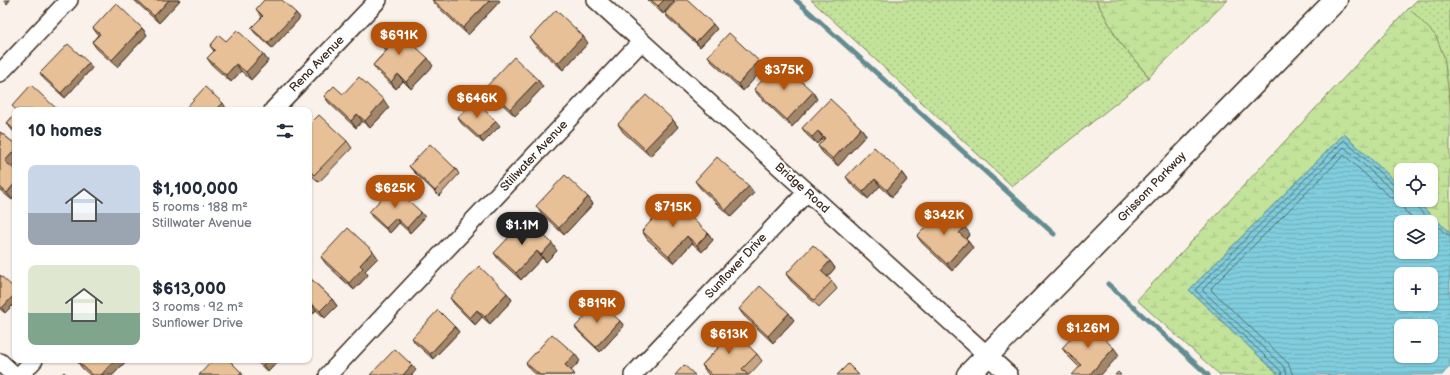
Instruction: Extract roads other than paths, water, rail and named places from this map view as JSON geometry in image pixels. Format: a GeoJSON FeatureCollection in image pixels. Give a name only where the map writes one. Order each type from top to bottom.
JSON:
{"type":"FeatureCollection","features":[{"type":"Feature","properties":{"kind":"main road","name":"Grissom Parkway"},"geometry":{"type":"LineString","coordinates":[[968,375],[1336,0]]}},
{"type":"Feature","properties":{"kind":"street"},"geometry":{"type":"LineString","coordinates":[[0,73],[69,0]]}},
{"type":"Feature","properties":{"kind":"street","name":"Rena Avenue"},"geometry":{"type":"LineString","coordinates":[[276,107],[378,0]]}},
{"type":"Feature","properties":{"kind":"street","name":"Bridge Road"},"geometry":{"type":"LineString","coordinates":[[596,0],[1009,375]]}},
{"type":"Feature","properties":{"kind":"street","name":"Stillwater Avenue"},"geometry":{"type":"LineString","coordinates":[[328,375],[641,42]]}},
{"type":"Feature","properties":{"kind":"street","name":"Sunflower Drive"},"geometry":{"type":"LineString","coordinates":[[633,375],[807,192]]}},
{"type":"Feature","properties":{"kind":"street"},"geometry":{"type":"LineString","coordinates":[[0,362],[14,375]]}},
{"type":"Feature","properties":{"kind":"street"},"geometry":{"type":"LineString","coordinates":[[20,375],[31,363]]}},
{"type":"Feature","properties":{"kind":"water"},"geometry":{"type":"Polygon","coordinates":[[[1344,134],[1394,180],[1394,207],[1422,207],[1431,215],[1394,215],[1394,259],[1438,259],[1438,222],[1450,233],[1450,366],[1442,375],[1279,375],[1189,290],[1344,134]]]}},
{"type":"Feature","properties":{"kind":"waterway"},"geometry":{"type":"LineString","coordinates":[[796,0],[1054,234]]}},
{"type":"Feature","properties":{"kind":"waterway"},"geometry":{"type":"LineString","coordinates":[[1108,284],[1208,375]]}}]}
